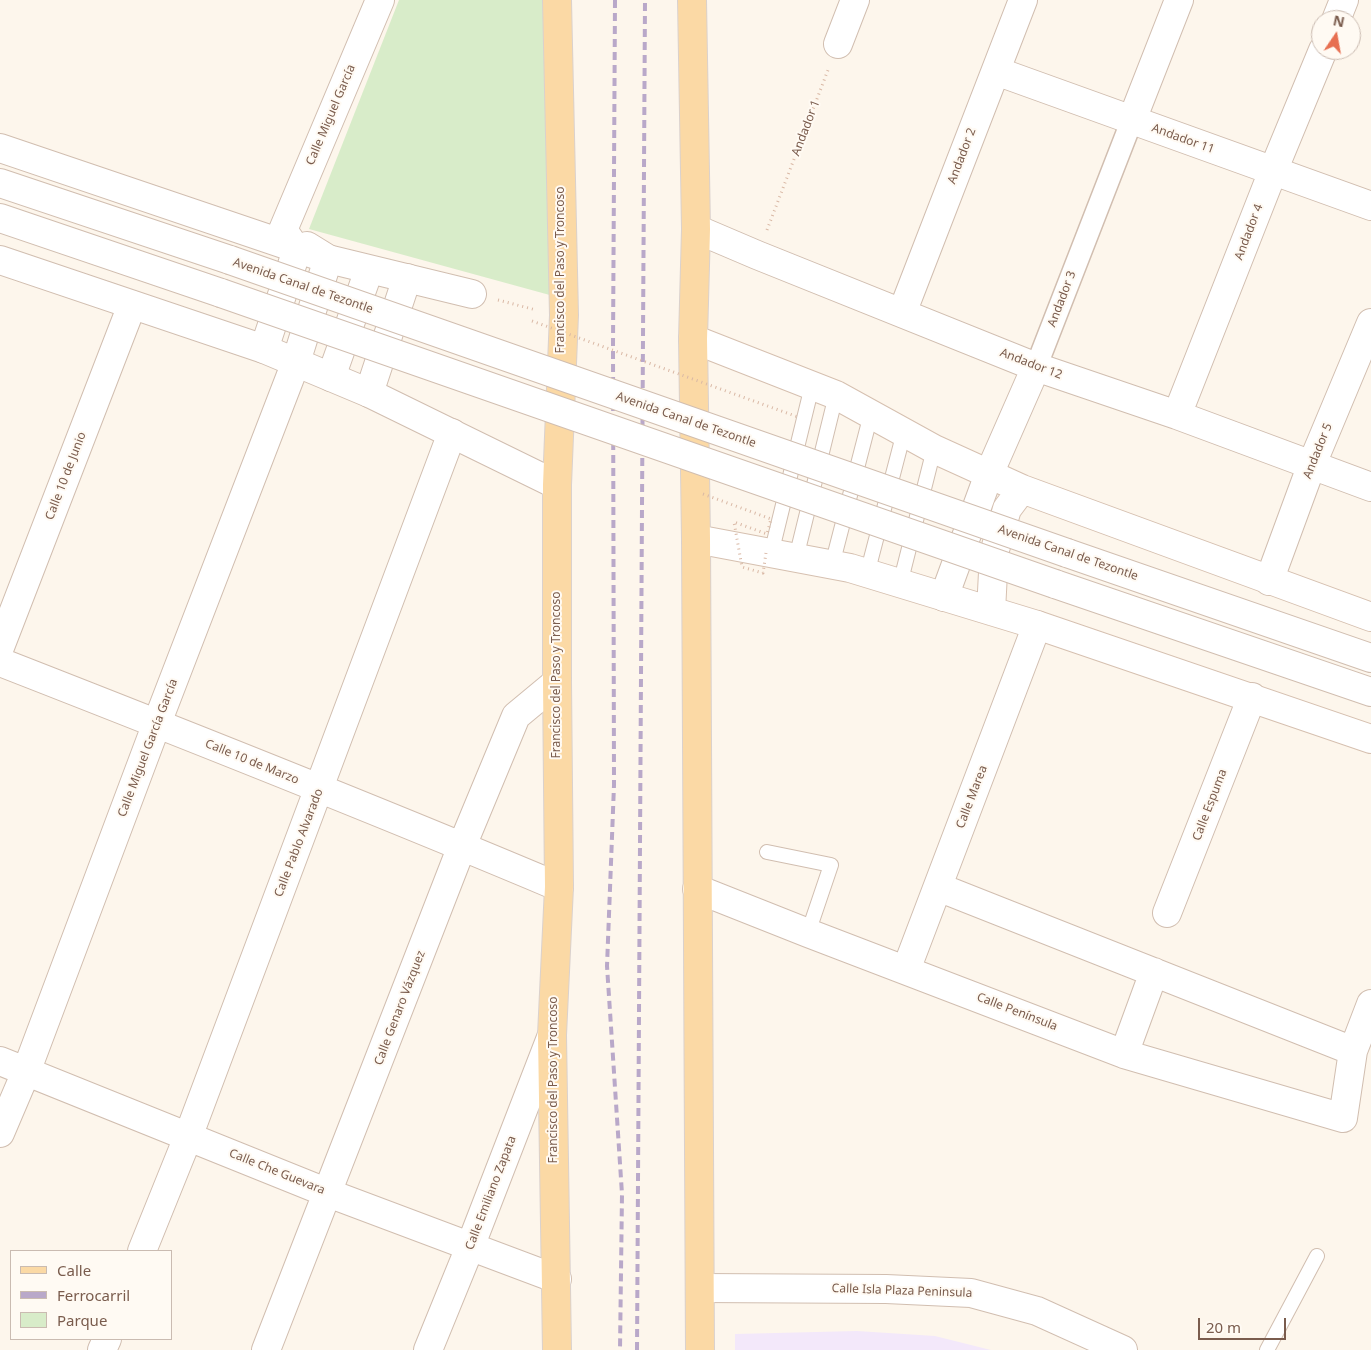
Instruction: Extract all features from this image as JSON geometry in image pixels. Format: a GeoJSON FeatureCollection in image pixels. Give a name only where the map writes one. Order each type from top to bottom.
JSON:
{"type":"FeatureCollection","features":[{"type":"Feature","properties":{"kind":"main road","name":"Francisco del Paso y Troncoso"},"geometry":{"type":"LineString","coordinates":[[557,0],[564,315],[557,485],[559,887],[552,1035],[557,1350]]}},
{"type":"Feature","properties":{"kind":"main road"},"geometry":{"type":"LineString","coordinates":[[692,0],[696,229],[693,339],[696,539],[700,1350]]}},
{"type":"Feature","properties":{"kind":"street","name":"Calle Miguel García"},"geometry":{"type":"LineString","coordinates":[[264,349],[290,240],[380,0]]}},
{"type":"Feature","properties":{"kind":"street"},"geometry":{"type":"LineString","coordinates":[[838,44],[855,0]]}},
{"type":"Feature","properties":{"kind":"street","name":"Andador 2"},"geometry":{"type":"LineString","coordinates":[[902,313],[1023,0]]}},
{"type":"Feature","properties":{"kind":"street","name":"Andador 3"},"geometry":{"type":"LineString","coordinates":[[944,597],[989,474],[1036,367],[1179,0]]}},
{"type":"Feature","properties":{"kind":"street","name":"Andador 4"},"geometry":{"type":"LineString","coordinates":[[1177,416],[1273,171],[1320,60]]}},
{"type":"Feature","properties":{"kind":"street","name":"Andador 11"},"geometry":{"type":"LineString","coordinates":[[996,71],[1371,206]]}},
{"type":"Feature","properties":{"kind":"street"},"geometry":{"type":"LineString","coordinates":[[0,148],[290,240],[328,259],[472,294]]}},
{"type":"Feature","properties":{"kind":"street","name":"Avenida Canal de Tezontle"},"geometry":{"type":"LineString","coordinates":[[0,183],[230,260],[1371,658]]}},
{"type":"Feature","properties":{"kind":"street"},"geometry":{"type":"LineString","coordinates":[[0,218],[1371,692]]}},
{"type":"Feature","properties":{"kind":"street","name":"Andador 12"},"geometry":{"type":"LineString","coordinates":[[696,229],[1036,367],[1312,464],[1371,487]]}},
{"type":"Feature","properties":{"kind":"street"},"geometry":{"type":"LineString","coordinates":[[296,362],[328,259]]}},
{"type":"Feature","properties":{"kind":"street"},"geometry":{"type":"LineString","coordinates":[[0,260],[264,349],[369,393],[557,485]]}},
{"type":"Feature","properties":{"kind":"street"},"geometry":{"type":"LineString","coordinates":[[331,377],[369,270]]}},
{"type":"Feature","properties":{"kind":"street"},"geometry":{"type":"LineString","coordinates":[[369,393],[407,278]]}},
{"type":"Feature","properties":{"kind":"street","name":"Calle 10 de Junio"},"geometry":{"type":"LineString","coordinates":[[0,647],[132,305]]}},
{"type":"Feature","properties":{"kind":"street","name":"Andador 5"},"geometry":{"type":"LineString","coordinates":[[1269,581],[1312,464],[1371,323]]}},
{"type":"Feature","properties":{"kind":"street"},"geometry":{"type":"LineString","coordinates":[[693,339],[824,391],[871,414],[934,449],[1022,489],[1371,618]]}},
{"type":"Feature","properties":{"kind":"street","name":"Calle Miguel García García"},"geometry":{"type":"LineString","coordinates":[[0,1133],[26,1072],[157,723],[296,362]]}},
{"type":"Feature","properties":{"kind":"street","name":"Calle Pablo Alvarado"},"geometry":{"type":"LineString","coordinates":[[142,1250],[188,1137],[452,433]]}},
{"type":"Feature","properties":{"kind":"street"},"geometry":{"type":"LineString","coordinates":[[991,611],[994,553],[1007,509],[1022,489]]}},
{"type":"Feature","properties":{"kind":"street"},"geometry":{"type":"LineString","coordinates":[[696,539],[850,568],[1037,625],[1371,739]]}},
{"type":"Feature","properties":{"kind":"street","name":"Calle Marea"},"geometry":{"type":"LineString","coordinates":[[906,970],[1037,625]]}},
{"type":"Feature","properties":{"kind":"street","name":"Calle 10 de Marzo"},"geometry":{"type":"LineString","coordinates":[[0,662],[157,723],[559,887]]}},
{"type":"Feature","properties":{"kind":"street","name":"Calle Genaro Vázquez"},"geometry":{"type":"LineString","coordinates":[[266,1350],[462,846],[516,716],[557,682]]}},
{"type":"Feature","properties":{"kind":"street","name":"Calle Espuma"},"geometry":{"type":"LineString","coordinates":[[1167,913],[1252,697]]}},
{"type":"Feature","properties":{"kind":"street"},"geometry":{"type":"LineString","coordinates":[[938,887],[1353,1051],[1371,1004]]}},
{"type":"Feature","properties":{"kind":"street","name":"Calle Península"},"geometry":{"type":"LineString","coordinates":[[697,888],[808,933],[1124,1054],[1343,1118],[1353,1051]]}},
{"type":"Feature","properties":{"kind":"street"},"geometry":{"type":"LineString","coordinates":[[1124,1054],[1154,972]]}},
{"type":"Feature","properties":{"kind":"street","name":"Calle Emiliano Zapata"},"geometry":{"type":"LineString","coordinates":[[428,1350],[552,1035]]}},
{"type":"Feature","properties":{"kind":"street","name":"Calle Che Guevara"},"geometry":{"type":"LineString","coordinates":[[0,1061],[328,1193],[557,1279]]}},
{"type":"Feature","properties":{"kind":"street","name":"Calle Isla Plaza Peninsula"},"geometry":{"type":"LineString","coordinates":[[700,1288],[886,1288],[971,1293],[1037,1311],[1123,1350]]}},
{"type":"Feature","properties":{"kind":"lane"},"geometry":{"type":"LineString","coordinates":[[778,555],[824,391]]}},
{"type":"Feature","properties":{"kind":"lane"},"geometry":{"type":"LineString","coordinates":[[778,555],[824,391]]}},
{"type":"Feature","properties":{"kind":"lane"},"geometry":{"type":"LineString","coordinates":[[832,565],[871,414]]}},
{"type":"Feature","properties":{"kind":"lane"},"geometry":{"type":"LineString","coordinates":[[867,574],[904,432]]}},
{"type":"Feature","properties":{"kind":"lane"},"geometry":{"type":"LineString","coordinates":[[900,584],[934,449]]}},
{"type":"Feature","properties":{"kind":"lane"},"geometry":{"type":"LineString","coordinates":[[767,852],[831,865],[808,933]]}},
{"type":"Feature","properties":{"kind":"lane"},"geometry":{"type":"LineString","coordinates":[[1267,1350],[1317,1256]]}},
{"type":"Feature","properties":{"kind":"path","name":"Andador 1"},"geometry":{"type":"LineString","coordinates":[[757,255],[838,44]]}},
{"type":"Feature","properties":{"kind":"path"},"geometry":{"type":"LineString","coordinates":[[472,294],[536,310]]}},
{"type":"Feature","properties":{"kind":"path"},"geometry":{"type":"LineString","coordinates":[[532,321],[798,416]]}},
{"type":"Feature","properties":{"kind":"path"},"geometry":{"type":"LineString","coordinates":[[745,509],[770,519],[767,534],[734,522],[742,567],[763,572],[778,555]]}},
{"type":"Feature","properties":{"kind":"shaded area"},"geometry":{"type":"Polygon","coordinates":[[[857,1331],[935,1336],[991,1350],[735,1350],[735,1334],[857,1331]]]}},
{"type":"Feature","properties":{"kind":"green space"},"geometry":{"type":"Polygon","coordinates":[[[399,0],[544,0],[557,297],[309,229],[399,0]]]}},
{"type":"Feature","properties":{"kind":"railway"},"geometry":{"type":"LineString","coordinates":[[615,0],[613,346],[614,785],[607,966],[622,1194],[620,1350]]}},
{"type":"Feature","properties":{"kind":"railway"},"geometry":{"type":"LineString","coordinates":[[637,1350],[645,0]]}}]}
